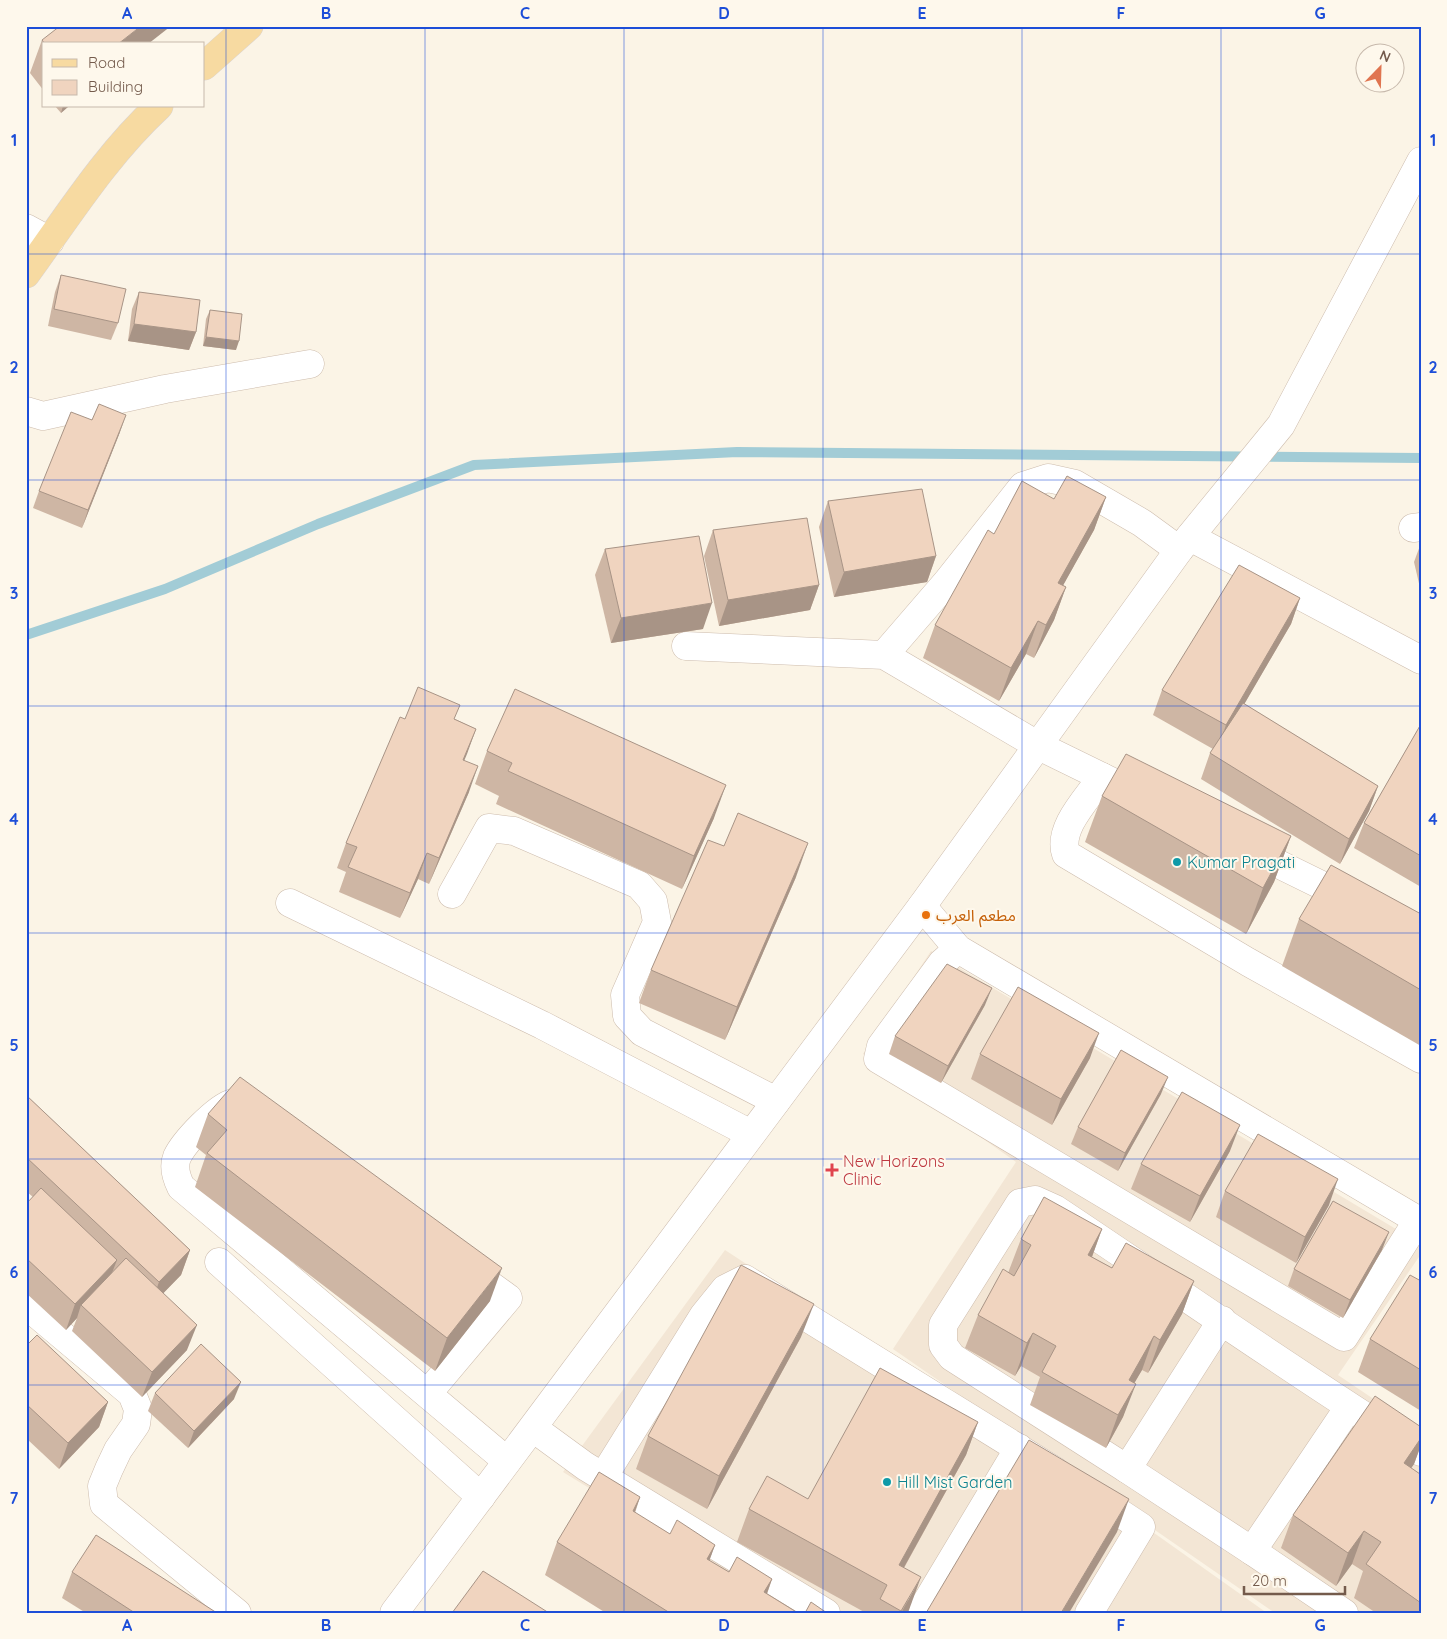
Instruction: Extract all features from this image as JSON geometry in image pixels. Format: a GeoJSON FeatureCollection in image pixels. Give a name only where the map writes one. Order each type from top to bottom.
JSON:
{"type":"FeatureCollection","features":[{"type":"Feature","properties":{"kind":"main road"},"geometry":{"type":"LineString","coordinates":[[205,65],[249,26]]}},
{"type":"Feature","properties":{"kind":"main road"},"geometry":{"type":"LineString","coordinates":[[26,274],[83,192],[137,127],[157,108]]}},
{"type":"Feature","properties":{"kind":"street"},"geometry":{"type":"LineString","coordinates":[[394,1613],[922,906],[1185,543],[1281,426],[1421,161]]}},
{"type":"Feature","properties":{"kind":"street"},"geometry":{"type":"LineString","coordinates":[[26,228],[50,241]]}},
{"type":"Feature","properties":{"kind":"street"},"geometry":{"type":"LineString","coordinates":[[26,410],[42,416],[165,389],[310,364]]}},
{"type":"Feature","properties":{"kind":"street"},"geometry":{"type":"LineString","coordinates":[[884,655],[948,582],[1023,486],[1048,478],[1075,484],[1142,523],[1421,660]]}},
{"type":"Feature","properties":{"kind":"street"},"geometry":{"type":"LineString","coordinates":[[686,646],[884,655],[1039,746],[1164,808]]}},
{"type":"Feature","properties":{"kind":"street"},"geometry":{"type":"LineString","coordinates":[[1102,777],[1067,828],[1062,844],[1066,854],[1248,962],[1421,1059]]}},
{"type":"Feature","properties":{"kind":"street"},"geometry":{"type":"LineString","coordinates":[[452,894],[489,828],[514,832],[639,885],[653,902],[658,922],[625,995],[627,1016],[642,1032],[776,1101]]}},
{"type":"Feature","properties":{"kind":"street"},"geometry":{"type":"LineString","coordinates":[[1226,838],[1421,934]]}},
{"type":"Feature","properties":{"kind":"street"},"geometry":{"type":"LineString","coordinates":[[290,903],[542,1025],[751,1134]]}},
{"type":"Feature","properties":{"kind":"street"},"geometry":{"type":"LineString","coordinates":[[922,906],[958,949],[1419,1221],[1344,1337],[878,1059],[881,1046],[942,963],[958,949]]}},
{"type":"Feature","properties":{"kind":"street"},"geometry":{"type":"LineString","coordinates":[[256,1115],[236,1103],[226,1105],[199,1130],[177,1158],[176,1177],[181,1187],[428,1392],[507,1461]]}},
{"type":"Feature","properties":{"kind":"street"},"geometry":{"type":"LineString","coordinates":[[1344,1613],[1128,1469],[952,1357],[943,1345],[943,1325],[1020,1203],[1035,1200],[1055,1209],[1349,1407],[1421,1452]]}},
{"type":"Feature","properties":{"kind":"street"},"geometry":{"type":"LineString","coordinates":[[428,1392],[508,1298],[445,1252]]}},
{"type":"Feature","properties":{"kind":"street"},"geometry":{"type":"LineString","coordinates":[[218,1262],[480,1497]]}},
{"type":"Feature","properties":{"kind":"street"},"geometry":{"type":"LineString","coordinates":[[603,1477],[704,1315],[725,1289],[745,1279],[1019,1448],[1141,1527],[1088,1613]]}},
{"type":"Feature","properties":{"kind":"street"},"geometry":{"type":"LineString","coordinates":[[26,1305],[132,1394],[138,1409],[136,1424],[118,1450],[102,1486],[104,1504],[237,1613]]}},
{"type":"Feature","properties":{"kind":"street"},"geometry":{"type":"LineString","coordinates":[[1128,1469],[1222,1320]]}},
{"type":"Feature","properties":{"kind":"street"},"geometry":{"type":"LineString","coordinates":[[1252,1551],[1349,1407]]}},
{"type":"Feature","properties":{"kind":"street"},"geometry":{"type":"LineString","coordinates":[[533,1428],[603,1477],[826,1613]]}},
{"type":"Feature","properties":{"kind":"street"},"geometry":{"type":"LineString","coordinates":[[920,1613],[1019,1448]]}},
{"type":"Feature","properties":{"kind":"shaded area"},"geometry":{"type":"Polygon","coordinates":[[[931,951],[1421,1244],[1421,1254],[1338,1375],[1421,1431],[1421,1613],[1275,1613],[893,1349],[1016,1162],[863,1054],[931,951]]]}},
{"type":"Feature","properties":{"kind":"shaded area","name":"Hill Mist Garden"},"geometry":{"type":"Polygon","coordinates":[[[725,1250],[1116,1506],[1267,1613],[792,1613],[563,1472],[725,1250]]]}},
{"type":"Feature","properties":{"kind":"building"},"geometry":{"type":"Polygon","coordinates":[[[60,26],[141,26],[121,42],[44,42],[42,40],[60,26]]]}},
{"type":"Feature","properties":{"kind":"building"},"geometry":{"type":"Polygon","coordinates":[[[61,275],[126,289],[118,323],[54,309],[61,275]]]}},
{"type":"Feature","properties":{"kind":"building"},"geometry":{"type":"Polygon","coordinates":[[[139,292],[200,300],[196,332],[134,324],[139,292]]]}},
{"type":"Feature","properties":{"kind":"building"},"geometry":{"type":"Polygon","coordinates":[[[210,310],[242,314],[239,341],[206,337],[210,310]]]}},
{"type":"Feature","properties":{"kind":"building"},"geometry":{"type":"Polygon","coordinates":[[[99,404],[126,415],[88,510],[39,491],[71,412],[92,420],[99,404]]]}},
{"type":"Feature","properties":{"kind":"building"},"geometry":{"type":"Polygon","coordinates":[[[1067,476],[1106,497],[1058,583],[1066,587],[1046,625],[1038,621],[1011,668],[935,625],[988,530],[994,534],[1022,481],[1054,499],[1067,476]]]}},
{"type":"Feature","properties":{"kind":"building"},"geometry":{"type":"Polygon","coordinates":[[[922,489],[936,556],[844,572],[828,501],[922,489]]]}},
{"type":"Feature","properties":{"kind":"building"},"geometry":{"type":"Polygon","coordinates":[[[807,518],[819,585],[728,600],[713,530],[807,518]]]}},
{"type":"Feature","properties":{"kind":"building"},"geometry":{"type":"Polygon","coordinates":[[[699,536],[712,603],[621,618],[605,549],[699,536]]]}},
{"type":"Feature","properties":{"kind":"building"},"geometry":{"type":"Polygon","coordinates":[[[1239,565],[1300,598],[1226,725],[1162,690],[1239,565]]]}},
{"type":"Feature","properties":{"kind":"building"},"geometry":{"type":"Polygon","coordinates":[[[418,687],[460,705],[454,719],[476,729],[463,760],[478,766],[439,858],[427,853],[410,893],[348,867],[357,847],[346,843],[400,717],[405,719],[418,687]]]}},
{"type":"Feature","properties":{"kind":"building"},"geometry":{"type":"Polygon","coordinates":[[[515,689],[726,785],[694,856],[508,771],[512,763],[487,751],[515,689]]]}},
{"type":"Feature","properties":{"kind":"building"},"geometry":{"type":"Polygon","coordinates":[[[1243,703],[1378,786],[1349,839],[1210,753],[1243,703]]]}},
{"type":"Feature","properties":{"kind":"building"},"geometry":{"type":"Polygon","coordinates":[[[1421,724],[1421,856],[1364,823],[1421,724]]]}},
{"type":"Feature","properties":{"kind":"building"},"geometry":{"type":"Polygon","coordinates":[[[1126,754],[1291,836],[1263,888],[1102,796],[1126,754]]]}},
{"type":"Feature","properties":{"kind":"building"},"geometry":{"type":"Polygon","coordinates":[[[738,813],[808,843],[737,1007],[651,970],[708,840],[724,846],[738,813]]]}},
{"type":"Feature","properties":{"kind":"building"},"geometry":{"type":"Polygon","coordinates":[[[1331,865],[1421,914],[1421,990],[1299,919],[1331,865]]]}},
{"type":"Feature","properties":{"kind":"building"},"geometry":{"type":"Polygon","coordinates":[[[947,964],[992,988],[948,1066],[895,1036],[947,964]]]}},
{"type":"Feature","properties":{"kind":"building"},"geometry":{"type":"Polygon","coordinates":[[[1018,987],[1099,1033],[1061,1099],[980,1054],[1018,987]]]}},
{"type":"Feature","properties":{"kind":"building"},"geometry":{"type":"Polygon","coordinates":[[[1121,1050],[1168,1077],[1125,1153],[1078,1127],[1121,1050]]]}},
{"type":"Feature","properties":{"kind":"building"},"geometry":{"type":"Polygon","coordinates":[[[240,1077],[502,1268],[447,1338],[207,1153],[227,1130],[208,1114],[240,1077]]]}},
{"type":"Feature","properties":{"kind":"building"},"geometry":{"type":"Polygon","coordinates":[[[1182,1092],[1240,1125],[1200,1196],[1141,1164],[1182,1092]]]}},
{"type":"Feature","properties":{"kind":"building"},"geometry":{"type":"Polygon","coordinates":[[[26,1095],[190,1250],[159,1282],[26,1157],[26,1095]]]}},
{"type":"Feature","properties":{"kind":"building"},"geometry":{"type":"Polygon","coordinates":[[[1258,1134],[1338,1179],[1305,1237],[1225,1191],[1258,1134]]]}},
{"type":"Feature","properties":{"kind":"building"},"geometry":{"type":"Polygon","coordinates":[[[41,1188],[117,1260],[75,1304],[26,1258],[26,1204],[41,1188]]]}},
{"type":"Feature","properties":{"kind":"building"},"geometry":{"type":"Polygon","coordinates":[[[1044,1197],[1102,1229],[1088,1255],[1112,1268],[1126,1243],[1194,1281],[1160,1340],[1154,1336],[1129,1380],[1136,1384],[1118,1415],[1042,1372],[1056,1346],[1033,1333],[1027,1343],[978,1315],[1003,1269],[1014,1276],[1031,1245],[1021,1239],[1044,1197]]]}},
{"type":"Feature","properties":{"kind":"building"},"geometry":{"type":"Polygon","coordinates":[[[1333,1201],[1389,1232],[1350,1300],[1294,1269],[1333,1201]]]}},
{"type":"Feature","properties":{"kind":"building"},"geometry":{"type":"Polygon","coordinates":[[[126,1258],[197,1325],[152,1372],[81,1305],[126,1258]]]}},
{"type":"Feature","properties":{"kind":"building"},"geometry":{"type":"Polygon","coordinates":[[[741,1265],[814,1304],[719,1476],[648,1436],[741,1265]]]}},
{"type":"Feature","properties":{"kind":"building"},"geometry":{"type":"Polygon","coordinates":[[[1410,1275],[1421,1281],[1421,1370],[1370,1339],[1410,1275]]]}},
{"type":"Feature","properties":{"kind":"building"},"geometry":{"type":"Polygon","coordinates":[[[37,1335],[108,1402],[68,1443],[26,1404],[26,1346],[37,1335]]]}},
{"type":"Feature","properties":{"kind":"building"},"geometry":{"type":"Polygon","coordinates":[[[201,1344],[241,1382],[194,1431],[155,1393],[201,1344]]]}},
{"type":"Feature","properties":{"kind":"building","name":"Hill Mist Garden"},"geometry":{"type":"Polygon","coordinates":[[[880,1368],[978,1422],[899,1565],[921,1577],[901,1611],[880,1599],[887,1585],[749,1509],[767,1476],[808,1499],[880,1368]]]}},
{"type":"Feature","properties":{"kind":"building"},"geometry":{"type":"Polygon","coordinates":[[[1375,1396],[1421,1427],[1421,1438],[1404,1463],[1421,1473],[1421,1603],[1366,1564],[1381,1542],[1364,1531],[1348,1553],[1293,1515],[1375,1396]]]}},
{"type":"Feature","properties":{"kind":"building"},"geometry":{"type":"Polygon","coordinates":[[[1029,1440],[1129,1499],[1061,1613],[926,1613],[1029,1440]]]}},
{"type":"Feature","properties":{"kind":"building"},"geometry":{"type":"Polygon","coordinates":[[[599,1472],[640,1497],[633,1511],[670,1534],[677,1520],[715,1545],[707,1559],[729,1572],[737,1557],[772,1579],[764,1592],[798,1613],[670,1613],[557,1542],[599,1472]]]}},
{"type":"Feature","properties":{"kind":"building"},"geometry":{"type":"Polygon","coordinates":[[[96,1535],[217,1613],[135,1613],[72,1572],[96,1535]]]}},
{"type":"Feature","properties":{"kind":"building"},"geometry":{"type":"Polygon","coordinates":[[[483,1571],[549,1613],[452,1613],[483,1571]]]}},
{"type":"Feature","properties":{"kind":"building"},"geometry":{"type":"Polygon","coordinates":[[[811,1602],[827,1613],[805,1613],[811,1602]]]}},
{"type":"Feature","properties":{"kind":"waterway"},"geometry":{"type":"LineString","coordinates":[[26,635],[165,589],[318,524],[474,465],[737,452],[1421,458]]}},
{"type":"Feature","properties":{"kind":"place","name":"Kumar Pragati"},"geometry":{"type":"Point","coordinates":[1177,862]}},
{"type":"Feature","properties":{"kind":"place","name":"مطعم العرب"},"geometry":{"type":"Point","coordinates":[926,915]}},
{"type":"Feature","properties":{"kind":"place","name":"New Horizons Clinic"},"geometry":{"type":"Point","coordinates":[832,1170]}},
{"type":"Feature","properties":{"kind":"place","name":"Hill Mist Garden"},"geometry":{"type":"Point","coordinates":[887,1482]}}]}
